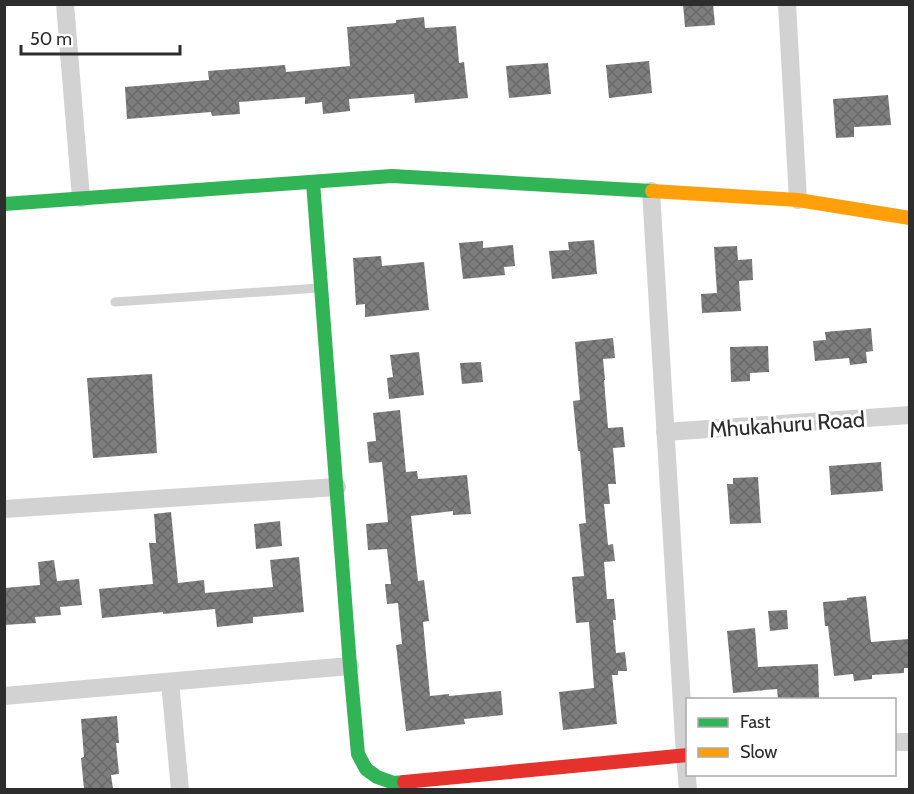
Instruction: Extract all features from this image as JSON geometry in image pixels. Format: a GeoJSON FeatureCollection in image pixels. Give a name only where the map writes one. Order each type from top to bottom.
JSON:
{"type":"FeatureCollection","features":[{"type":"Feature","properties":{"kind":"street"},"geometry":{"type":"LineString","coordinates":[[65,4],[81,198]]}},
{"type":"Feature","properties":{"kind":"street"},"geometry":{"type":"LineString","coordinates":[[786,4],[798,200]]}},
{"type":"Feature","properties":{"kind":"street"},"geometry":{"type":"LineString","coordinates":[[4,204],[392,176],[798,200],[909,218]]}},
{"type":"Feature","properties":{"kind":"street"},"geometry":{"type":"LineString","coordinates":[[313,182],[358,754],[366,769],[377,777],[394,783],[686,755],[651,191]]}},
{"type":"Feature","properties":{"kind":"street","name":"Mhukahuru Road"},"geometry":{"type":"LineString","coordinates":[[665,432],[909,415]]}},
{"type":"Feature","properties":{"kind":"street"},"geometry":{"type":"LineString","coordinates":[[4,509],[337,487]]}},
{"type":"Feature","properties":{"kind":"street"},"geometry":{"type":"LineString","coordinates":[[4,696],[350,666]]}},
{"type":"Feature","properties":{"kind":"street"},"geometry":{"type":"LineString","coordinates":[[170,682],[180,789]]}},
{"type":"Feature","properties":{"kind":"lane"},"geometry":{"type":"LineString","coordinates":[[115,302],[321,288]]}},
{"type":"Feature","properties":{"kind":"building"},"geometry":{"type":"Polygon","coordinates":[[[683,4],[713,4],[715,25],[685,27],[683,4]]]}},
{"type":"Feature","properties":{"kind":"building"},"geometry":{"type":"Polygon","coordinates":[[[424,17],[425,28],[456,26],[459,63],[464,62],[468,98],[415,103],[414,94],[349,99],[350,111],[323,114],[322,102],[305,104],[305,97],[239,102],[240,114],[212,116],[211,112],[127,119],[125,87],[209,80],[208,71],[285,65],[286,72],[350,66],[347,27],[396,23],[396,20],[424,17]]]}},
{"type":"Feature","properties":{"kind":"building"},"geometry":{"type":"Polygon","coordinates":[[[649,61],[652,93],[609,98],[606,65],[649,61]]]}},
{"type":"Feature","properties":{"kind":"building"},"geometry":{"type":"Polygon","coordinates":[[[548,63],[551,94],[509,98],[506,66],[548,63]]]}},
{"type":"Feature","properties":{"kind":"building"},"geometry":{"type":"Polygon","coordinates":[[[888,95],[891,125],[854,127],[854,137],[836,138],[833,99],[888,95]]]}},
{"type":"Feature","properties":{"kind":"building"},"geometry":{"type":"Polygon","coordinates":[[[594,240],[597,274],[552,279],[549,251],[569,250],[568,242],[594,240]]]}},
{"type":"Feature","properties":{"kind":"building"},"geometry":{"type":"Polygon","coordinates":[[[483,241],[483,248],[513,245],[515,266],[504,267],[505,275],[463,279],[459,243],[483,241]]]}},
{"type":"Feature","properties":{"kind":"building"},"geometry":{"type":"Polygon","coordinates":[[[737,246],[738,260],[752,259],[753,280],[739,281],[741,311],[702,313],[701,294],[717,293],[714,247],[737,246]]]}},
{"type":"Feature","properties":{"kind":"building"},"geometry":{"type":"Polygon","coordinates":[[[381,256],[382,266],[424,262],[429,310],[365,317],[365,304],[356,305],[353,258],[381,256]]]}},
{"type":"Feature","properties":{"kind":"building"},"geometry":{"type":"Polygon","coordinates":[[[871,328],[873,351],[866,352],[867,363],[850,365],[849,358],[815,361],[813,341],[826,340],[825,332],[871,328]]]}},
{"type":"Feature","properties":{"kind":"building"},"geometry":{"type":"Polygon","coordinates":[[[613,338],[615,358],[603,359],[608,428],[623,427],[625,447],[613,448],[616,484],[608,484],[610,504],[604,504],[608,545],[613,544],[615,561],[604,562],[607,599],[614,599],[616,653],[625,652],[627,671],[618,671],[618,675],[612,675],[617,724],[563,730],[559,692],[594,688],[589,622],[576,623],[572,577],[584,576],[579,524],[586,523],[573,401],[580,400],[575,342],[613,338]]]}},
{"type":"Feature","properties":{"kind":"building"},"geometry":{"type":"Polygon","coordinates":[[[768,346],[769,372],[750,373],[750,381],[731,382],[730,347],[768,346]]]}},
{"type":"Feature","properties":{"kind":"building"},"geometry":{"type":"Polygon","coordinates":[[[419,352],[424,395],[389,399],[387,378],[393,377],[390,355],[419,352]]]}},
{"type":"Feature","properties":{"kind":"building"},"geometry":{"type":"Polygon","coordinates":[[[481,362],[483,382],[462,384],[460,363],[481,362]]]}},
{"type":"Feature","properties":{"kind":"building"},"geometry":{"type":"Polygon","coordinates":[[[152,374],[157,453],[93,458],[87,378],[152,374]]]}},
{"type":"Feature","properties":{"kind":"building"},"geometry":{"type":"Polygon","coordinates":[[[400,410],[406,472],[417,471],[418,479],[467,475],[471,514],[453,515],[453,511],[411,516],[418,581],[424,580],[429,621],[423,622],[430,696],[501,691],[503,715],[464,719],[465,724],[406,731],[396,645],[402,644],[398,603],[387,604],[385,584],[391,584],[387,549],[368,550],[366,524],[388,522],[382,462],[369,463],[367,442],[376,441],[373,413],[400,410]]]}},
{"type":"Feature","properties":{"kind":"building"},"geometry":{"type":"Polygon","coordinates":[[[881,462],[883,491],[831,495],[829,466],[881,462]]]}},
{"type":"Feature","properties":{"kind":"building"},"geometry":{"type":"Polygon","coordinates":[[[758,477],[761,523],[730,524],[727,484],[733,484],[733,478],[758,477]]]}},
{"type":"Feature","properties":{"kind":"building"},"geometry":{"type":"Polygon","coordinates":[[[171,512],[178,583],[204,580],[205,593],[273,587],[270,560],[299,557],[304,612],[253,617],[253,623],[217,627],[215,609],[102,618],[99,589],[153,584],[149,543],[156,543],[154,514],[171,512]]]}},
{"type":"Feature","properties":{"kind":"building"},"geometry":{"type":"Polygon","coordinates":[[[280,521],[282,546],[256,549],[254,524],[280,521]]]}},
{"type":"Feature","properties":{"kind":"building"},"geometry":{"type":"Polygon","coordinates":[[[54,560],[57,581],[79,579],[82,605],[60,607],[61,615],[35,617],[36,623],[4,625],[4,588],[40,585],[38,562],[54,560]]]}},
{"type":"Feature","properties":{"kind":"building"},"geometry":{"type":"Polygon","coordinates":[[[866,596],[871,642],[909,639],[909,668],[904,668],[904,673],[872,675],[872,679],[854,681],[853,674],[834,676],[823,602],[866,596]]]}},
{"type":"Feature","properties":{"kind":"building"},"geometry":{"type":"Polygon","coordinates":[[[787,610],[788,629],[770,631],[768,611],[787,610]]]}},
{"type":"Feature","properties":{"kind":"building"},"geometry":{"type":"Polygon","coordinates":[[[755,628],[758,667],[818,664],[819,698],[778,698],[777,689],[733,693],[727,631],[755,628]]]}},
{"type":"Feature","properties":{"kind":"building"},"geometry":{"type":"Polygon","coordinates":[[[117,716],[119,743],[116,743],[119,774],[111,775],[113,789],[84,789],[81,719],[117,716]]]}},
{"type":"Feature","properties":{"kind":"traffic: fast"},"geometry":{"type":"LineString","coordinates":[[4,204],[392,176],[652,191]]}},
{"type":"Feature","properties":{"kind":"traffic: fast"},"geometry":{"type":"LineString","coordinates":[[313,182],[358,754],[366,769],[377,777],[394,783],[404,782]]}},
{"type":"Feature","properties":{"kind":"traffic: slow"},"geometry":{"type":"LineString","coordinates":[[652,191],[798,200],[910,218]]}},
{"type":"Feature","properties":{"kind":"traffic: jam"},"geometry":{"type":"LineString","coordinates":[[404,782],[686,755]]}}]}
